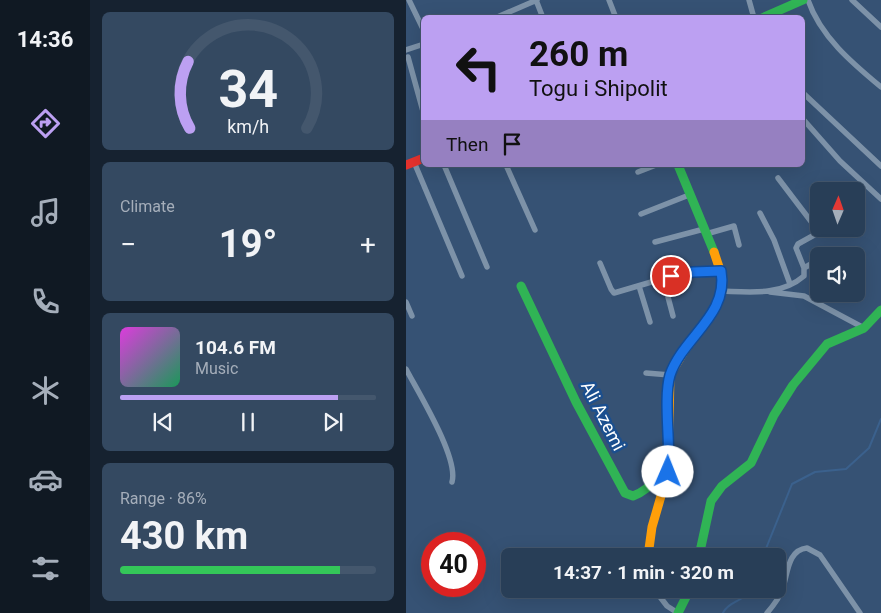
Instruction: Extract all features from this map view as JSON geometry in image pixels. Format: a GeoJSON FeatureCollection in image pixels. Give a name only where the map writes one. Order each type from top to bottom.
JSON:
{"type":"FeatureCollection","features":[{"type":"Feature","properties":{"kind":"street"},"geometry":{"type":"LineString","coordinates":[[409,0],[421,25]]}},
{"type":"Feature","properties":{"kind":"street"},"geometry":{"type":"LineString","coordinates":[[501,15],[536,0],[542,15]]}},
{"type":"Feature","properties":{"kind":"street"},"geometry":{"type":"LineString","coordinates":[[609,0],[615,15]]}},
{"type":"Feature","properties":{"kind":"street"},"geometry":{"type":"LineString","coordinates":[[749,0],[753,15]]}},
{"type":"Feature","properties":{"kind":"street"},"geometry":{"type":"LineString","coordinates":[[769,15],[788,3],[803,0]]}},
{"type":"Feature","properties":{"kind":"street"},"geometry":{"type":"LineString","coordinates":[[808,0],[818,20],[848,60],[881,88]]}},
{"type":"Feature","properties":{"kind":"street"},"geometry":{"type":"LineString","coordinates":[[852,0],[881,27]]}},
{"type":"Feature","properties":{"kind":"street"},"geometry":{"type":"LineString","coordinates":[[406,50],[421,45]]}},
{"type":"Feature","properties":{"kind":"street"},"geometry":{"type":"LineString","coordinates":[[408,56],[421,103]]}},
{"type":"Feature","properties":{"kind":"street"},"geometry":{"type":"LineString","coordinates":[[805,95],[881,166]]}},
{"type":"Feature","properties":{"kind":"street"},"geometry":{"type":"LineString","coordinates":[[805,121],[840,161],[881,199]]}},
{"type":"Feature","properties":{"kind":"street"},"geometry":{"type":"LineString","coordinates":[[410,164],[462,276]]}},
{"type":"Feature","properties":{"kind":"street"},"geometry":{"type":"LineString","coordinates":[[445,167],[487,267]]}},
{"type":"Feature","properties":{"kind":"street"},"geometry":{"type":"LineString","coordinates":[[507,167],[535,230]]}},
{"type":"Feature","properties":{"kind":"street"},"geometry":{"type":"LineString","coordinates":[[638,172],[651,167]]}},
{"type":"Feature","properties":{"kind":"street"},"geometry":{"type":"LineString","coordinates":[[649,548],[652,527],[668,472],[670,375],[685,350],[714,311],[722,291],[721,271],[679,167]]}},
{"type":"Feature","properties":{"kind":"street"},"geometry":{"type":"LineString","coordinates":[[770,291],[790,284],[804,276],[804,268],[796,248],[798,244],[816,234],[816,228],[778,178]]}},
{"type":"Feature","properties":{"kind":"street"},"geometry":{"type":"LineString","coordinates":[[641,214],[689,195]]}},
{"type":"Feature","properties":{"kind":"street"},"geometry":{"type":"LineString","coordinates":[[760,213],[774,240],[790,284]]}},
{"type":"Feature","properties":{"kind":"street"},"geometry":{"type":"LineString","coordinates":[[655,242],[734,226],[740,245]]}},
{"type":"Feature","properties":{"kind":"street"},"geometry":{"type":"LineString","coordinates":[[600,263],[614,293],[663,278],[693,272],[721,271]]}},
{"type":"Feature","properties":{"kind":"street"},"geometry":{"type":"LineString","coordinates":[[804,268],[810,265]]}},
{"type":"Feature","properties":{"kind":"street"},"geometry":{"type":"LineString","coordinates":[[663,278],[673,316]]}},
{"type":"Feature","properties":{"kind":"street","name":"Ali Azemi"},"geometry":{"type":"LineString","coordinates":[[521,286],[576,402],[625,493],[633,496],[650,487],[660,470],[668,444]]}},
{"type":"Feature","properties":{"kind":"street"},"geometry":{"type":"LineString","coordinates":[[639,286],[650,322]]}},
{"type":"Feature","properties":{"kind":"street"},"geometry":{"type":"LineString","coordinates":[[722,291],[770,291],[804,296],[864,328]]}},
{"type":"Feature","properties":{"kind":"street"},"geometry":{"type":"LineString","coordinates":[[406,302],[412,316]]}},
{"type":"Feature","properties":{"kind":"street"},"geometry":{"type":"LineString","coordinates":[[701,548],[711,501],[722,486],[745,469],[756,457],[774,414],[793,384],[827,344],[864,328],[881,310]]}},
{"type":"Feature","properties":{"kind":"street"},"geometry":{"type":"LineString","coordinates":[[406,369],[448,452],[453,472],[452,482]]}},
{"type":"Feature","properties":{"kind":"street"},"geometry":{"type":"LineString","coordinates":[[646,373],[670,375]]}},
{"type":"Feature","properties":{"kind":"street"},"geometry":{"type":"LineString","coordinates":[[767,613],[782,591],[793,556],[797,551],[807,548],[820,555],[860,613]]}},
{"type":"Feature","properties":{"kind":"street"},"geometry":{"type":"LineString","coordinates":[[661,598],[667,606],[678,613],[686,598]]}},
{"type":"Feature","properties":{"kind":"waterway"},"geometry":{"type":"LineString","coordinates":[[766,548],[792,484],[815,472],[846,469],[869,448],[881,419]]}},
{"type":"Feature","properties":{"kind":"waterway"},"geometry":{"type":"LineString","coordinates":[[723,613],[725,609],[742,598]]}},
{"type":"Feature","properties":{"kind":"traffic: fast"},"geometry":{"type":"LineString","coordinates":[[769,15],[803,0]]}},
{"type":"Feature","properties":{"kind":"traffic: fast"},"geometry":{"type":"LineString","coordinates":[[679,167],[714,252]]}},
{"type":"Feature","properties":{"kind":"traffic: fast"},"geometry":{"type":"LineString","coordinates":[[521,286],[576,402],[625,493],[633,496],[652,483],[662,465],[666,450]]}},
{"type":"Feature","properties":{"kind":"traffic: fast"},"geometry":{"type":"LineString","coordinates":[[701,548],[711,501],[722,486],[751,463],[774,415],[793,385],[827,344],[864,328],[881,310]]}},
{"type":"Feature","properties":{"kind":"traffic: fast"},"geometry":{"type":"LineString","coordinates":[[678,613],[686,598]]}},
{"type":"Feature","properties":{"kind":"traffic: slow"},"geometry":{"type":"LineString","coordinates":[[649,548],[652,527],[668,472],[670,375],[685,350],[714,311],[722,291],[722,276],[714,252]]}},
{"type":"Feature","properties":{"kind":"traffic: jam"},"geometry":{"type":"LineString","coordinates":[[406,165],[421,159]]}},
{"type":"Feature","properties":{"kind":"route"},"geometry":{"type":"LineString","coordinates":[[668,472],[670,461],[668,444],[670,375],[692,339],[714,311],[722,291],[721,271],[701,271],[671,276]]}}]}
